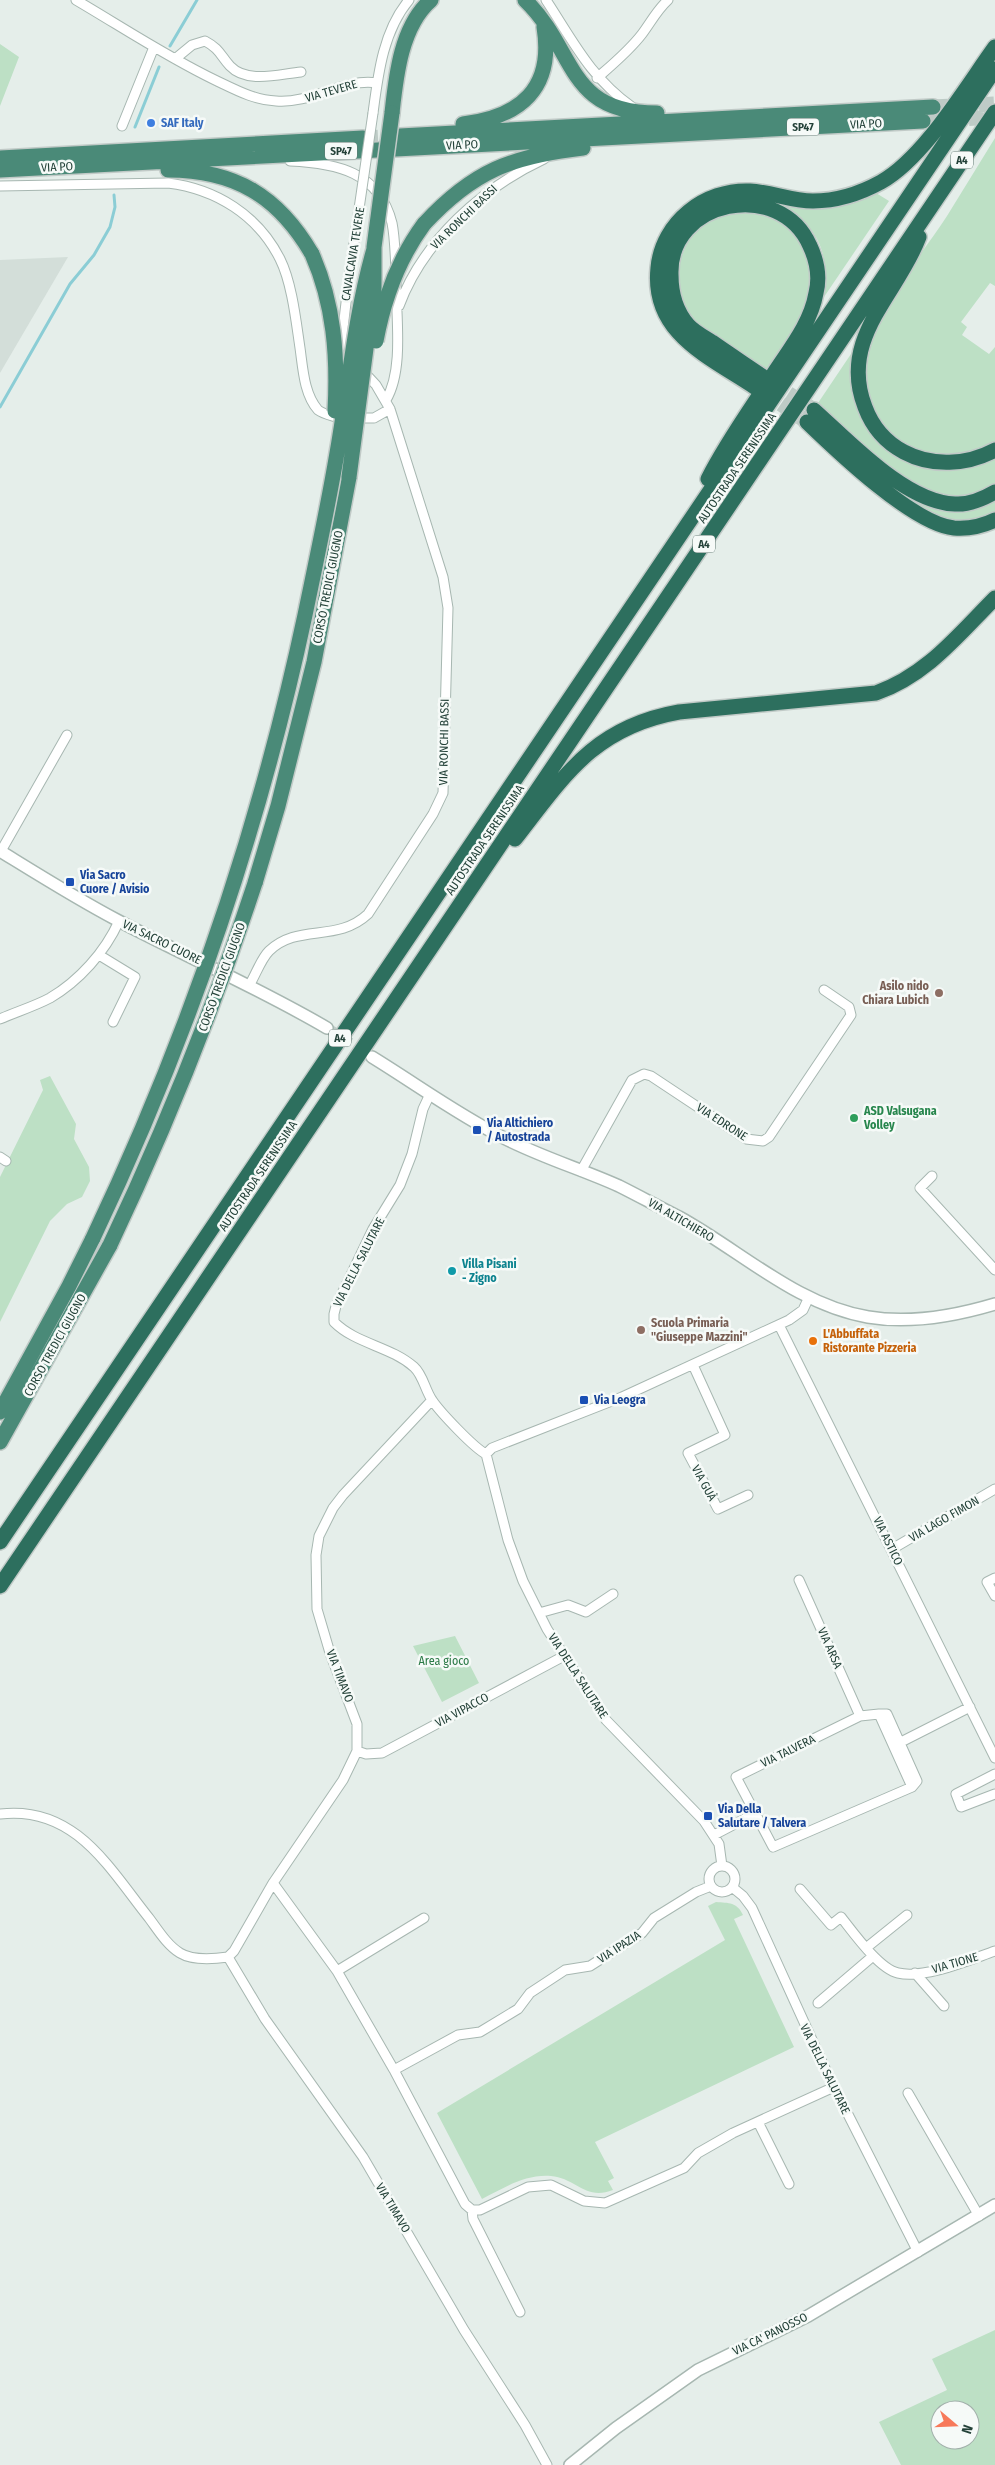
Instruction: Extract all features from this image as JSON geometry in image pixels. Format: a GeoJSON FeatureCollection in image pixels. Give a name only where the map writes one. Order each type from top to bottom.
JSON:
{"type":"FeatureCollection","features":[{"type":"Feature","properties":{"kind":"highway"},"geometry":{"type":"LineString","coordinates":[[349,477],[374,288],[374,249],[396,81],[404,45],[418,15],[431,0]]}},
{"type":"Feature","properties":{"kind":"highway"},"geometry":{"type":"LineString","coordinates":[[525,0],[544,23],[580,80],[591,93],[620,110],[643,113],[793,107],[855,111]]}},
{"type":"Feature","properties":{"kind":"highway","name":"VIA PO"},"geometry":{"type":"LineString","coordinates":[[544,23],[547,53],[544,66],[536,87],[521,104],[500,116],[485,120],[415,128],[400,136],[933,107]]}},
{"type":"Feature","properties":{"kind":"highway"},"geometry":{"type":"LineString","coordinates":[[681,534],[724,448],[800,335],[816,294],[818,276],[815,256],[798,226],[785,215],[766,206],[742,204],[720,208],[700,218],[688,229],[673,257],[671,285],[675,302],[687,324],[759,382],[686,341],[667,318],[659,297],[657,274],[661,253],[671,231],[687,212],[719,194],[752,191],[791,199],[815,201],[847,196],[882,182],[903,166],[918,150],[995,47]]}},
{"type":"Feature","properties":{"kind":"highway","name":"AUTOSTRADA SERENISSIMA"},"geometry":{"type":"LineString","coordinates":[[0,1542],[995,69]]}},
{"type":"Feature","properties":{"kind":"highway","name":"AUTOSTRADA SERENISSIMA"},"geometry":{"type":"LineString","coordinates":[[0,1586],[995,112]]}},
{"type":"Feature","properties":{"kind":"highway","name":"VIA PO"},"geometry":{"type":"LineString","coordinates":[[0,170],[923,120]]}},
{"type":"Feature","properties":{"kind":"highway"},"geometry":{"type":"LineString","coordinates":[[349,477],[377,335],[387,298],[402,258],[424,224],[449,198],[484,174],[519,159],[562,150],[683,133]]}},
{"type":"Feature","properties":{"kind":"highway","name":"VIA PO"},"geometry":{"type":"LineString","coordinates":[[0,158],[363,138]]}},
{"type":"Feature","properties":{"kind":"highway"},"geometry":{"type":"LineString","coordinates":[[49,167],[188,170],[216,175],[244,185],[273,203],[288,218],[312,254],[328,297],[334,330],[336,370],[334,430],[317,551]]}},
{"type":"Feature","properties":{"kind":"highway"},"geometry":{"type":"LineString","coordinates":[[929,209],[915,249],[880,304],[864,339],[858,376],[860,395],[876,429],[889,442],[916,457],[931,462],[959,462],[995,450]]}},
{"type":"Feature","properties":{"kind":"highway"},"geometry":{"type":"LineString","coordinates":[[317,551],[337,454],[363,287],[374,249]]}},
{"type":"Feature","properties":{"kind":"highway"},"geometry":{"type":"LineString","coordinates":[[995,492],[972,502],[957,504],[932,500],[870,462],[810,416],[861,472],[933,522],[953,528],[964,528],[995,520]]}},
{"type":"Feature","properties":{"kind":"highway","name":"CORSO TREDICI GIUGNO"},"geometry":{"type":"LineString","coordinates":[[0,1442],[110,1245],[186,1075],[229,960],[278,806],[314,662],[349,477]]}},
{"type":"Feature","properties":{"kind":"highway","name":"CORSO TREDICI GIUGNO"},"geometry":{"type":"LineString","coordinates":[[0,1412],[93,1238],[169,1068],[229,903],[276,741],[317,551]]}},
{"type":"Feature","properties":{"kind":"highway"},"geometry":{"type":"LineString","coordinates":[[477,878],[515,840],[565,774],[608,738],[632,724],[653,716],[678,712],[876,693],[899,685],[920,672],[995,598]]}},
{"type":"Feature","properties":{"kind":"street","name":"VIA TEVERE"},"geometry":{"type":"LineString","coordinates":[[76,0],[174,59],[252,98],[277,101],[303,100],[360,83],[377,83]]}},
{"type":"Feature","properties":{"kind":"street"},"geometry":{"type":"LineString","coordinates":[[377,83],[388,37],[408,0]]}},
{"type":"Feature","properties":{"kind":"street"},"geometry":{"type":"LineString","coordinates":[[546,0],[597,78],[611,92],[643,113]]}},
{"type":"Feature","properties":{"kind":"street"},"geometry":{"type":"LineString","coordinates":[[597,78],[623,55],[668,0]]}},
{"type":"Feature","properties":{"kind":"street"},"geometry":{"type":"LineString","coordinates":[[174,59],[192,45],[206,41],[218,48],[226,62],[236,72],[246,77],[302,72]]}},
{"type":"Feature","properties":{"kind":"street"},"geometry":{"type":"LineString","coordinates":[[122,126],[154,47]]}},
{"type":"Feature","properties":{"kind":"street","name":"CAVALCAVIA TEVERE"},"geometry":{"type":"LineString","coordinates":[[377,83],[342,328],[342,346],[376,385],[390,410]]}},
{"type":"Feature","properties":{"kind":"street","name":"VIA RONCHI BASSI"},"geometry":{"type":"LineString","coordinates":[[396,313],[417,266],[478,200],[514,174],[562,150]]}},
{"type":"Feature","properties":{"kind":"street","name":"VIA RONCHI BASSI"},"geometry":{"type":"LineString","coordinates":[[251,156],[283,161],[310,162],[340,168],[364,178],[376,190],[392,224],[396,276],[396,372],[392,390],[386,400]]}},
{"type":"Feature","properties":{"kind":"street","name":"VIA PO"},"geometry":{"type":"LineString","coordinates":[[0,186],[168,183],[190,186],[213,194],[239,209],[264,234],[280,260],[292,300],[305,380],[310,399],[320,412],[342,419],[374,418],[390,410]]}},
{"type":"Feature","properties":{"kind":"street","name":"VIA RONCHI BASSI"},"geometry":{"type":"LineString","coordinates":[[250,984],[268,952],[285,939],[345,929],[357,924],[368,914],[433,814],[443,793],[448,608],[446,593],[443,577],[390,410]]}},
{"type":"Feature","properties":{"kind":"street","name":"VIA SACRO CUORE"},"geometry":{"type":"LineString","coordinates":[[67,735],[0,851],[76,898],[119,921],[250,984],[327,1028]]}},
{"type":"Feature","properties":{"kind":"street"},"geometry":{"type":"LineString","coordinates":[[0,1019],[50,997],[80,974],[99,955],[119,921]]}},
{"type":"Feature","properties":{"kind":"street"},"geometry":{"type":"LineString","coordinates":[[99,955],[136,977],[113,1022]]}},
{"type":"Feature","properties":{"kind":"street","name":"VIA EDRONE"},"geometry":{"type":"LineString","coordinates":[[581,1171],[632,1080],[644,1074],[651,1076],[746,1139],[763,1141],[769,1137],[850,1015],[849,1007],[824,990]]}},
{"type":"Feature","properties":{"kind":"street","name":"VIA ALTICHIERO"},"geometry":{"type":"LineString","coordinates":[[376,1060],[505,1139],[618,1186],[680,1218],[809,1297],[868,1317],[894,1320],[938,1317],[995,1304]]}},
{"type":"Feature","properties":{"kind":"street","name":"VIA DELLA SALUTARE"},"geometry":{"type":"LineString","coordinates":[[430,1094],[423,1109],[412,1154],[400,1185],[373,1229],[334,1314],[334,1322],[342,1331],[399,1355],[416,1369],[432,1400],[476,1447],[489,1451],[508,1540],[523,1581],[539,1613],[564,1656],[606,1720],[694,1808],[714,1835],[720,1849],[722,1866],[733,1871],[735,1879],[732,1887],[743,1896],[752,1908],[834,2087],[918,2252]]}},
{"type":"Feature","properties":{"kind":"street"},"geometry":{"type":"LineString","coordinates":[[932,1176],[920,1188],[995,1270]]}},
{"type":"Feature","properties":{"kind":"street"},"geometry":{"type":"LineString","coordinates":[[489,1451],[622,1396],[778,1325],[798,1314],[809,1297]]}},
{"type":"Feature","properties":{"kind":"street","name":"VIA ASTICO"},"geometry":{"type":"LineString","coordinates":[[778,1325],[892,1548],[995,1758]]}},
{"type":"Feature","properties":{"kind":"street","name":"VIA GUÀ"},"geometry":{"type":"LineString","coordinates":[[693,1365],[725,1435],[688,1453],[718,1509],[748,1495]]}},
{"type":"Feature","properties":{"kind":"street","name":"VIA TIMAVO"},"geometry":{"type":"LineString","coordinates":[[432,1400],[343,1495],[333,1508],[319,1536],[316,1555],[317,1609],[330,1653],[357,1724],[357,1751],[343,1780],[273,1883],[234,1951],[228,1957],[265,2020],[363,2157],[464,2330],[525,2425],[547,2465]]}},
{"type":"Feature","properties":{"kind":"street","name":"VIA LAGO FIMON"},"geometry":{"type":"LineString","coordinates":[[892,1548],[995,1489]]}},
{"type":"Feature","properties":{"kind":"street"},"geometry":{"type":"LineString","coordinates":[[995,1578],[987,1582],[995,1596]]}},
{"type":"Feature","properties":{"kind":"street","name":"VIA ARSA"},"geometry":{"type":"LineString","coordinates":[[799,1580],[860,1716]]}},
{"type":"Feature","properties":{"kind":"street"},"geometry":{"type":"LineString","coordinates":[[539,1613],[568,1605],[586,1612],[613,1594]]}},
{"type":"Feature","properties":{"kind":"street","name":"VIA VIPACCO"},"geometry":{"type":"LineString","coordinates":[[357,1751],[366,1754],[382,1753],[564,1656]]}},
{"type":"Feature","properties":{"kind":"street"},"geometry":{"type":"LineString","coordinates":[[902,1742],[970,1707]]}},
{"type":"Feature","properties":{"kind":"street"},"geometry":{"type":"LineString","coordinates":[[879,1714],[887,1714],[902,1742],[917,1780],[912,1787],[879,1714]]}},
{"type":"Feature","properties":{"kind":"street","name":"VIA TALVERA"},"geometry":{"type":"LineString","coordinates":[[879,1714],[860,1716],[736,1776],[754,1814],[773,1846],[912,1787]]}},
{"type":"Feature","properties":{"kind":"street"},"geometry":{"type":"LineString","coordinates":[[995,1774],[956,1794],[956,1800],[961,1807],[995,1794]]}},
{"type":"Feature","properties":{"kind":"street"},"geometry":{"type":"LineString","coordinates":[[0,1814],[23,1814],[42,1818],[78,1834],[94,1848],[166,1940],[180,1953],[190,1957],[228,1957]]}},
{"type":"Feature","properties":{"kind":"street"},"geometry":{"type":"LineString","coordinates":[[714,1835],[754,1814]]}},
{"type":"Feature","properties":{"kind":"street"},"geometry":{"type":"LineString","coordinates":[[722,1866],[718,1866],[710,1872],[711,1886],[721,1892],[732,1887]]}},
{"type":"Feature","properties":{"kind":"street"},"geometry":{"type":"LineString","coordinates":[[273,1883],[337,1971],[394,2070],[465,2204],[472,2210],[480,2210],[528,2187],[551,2185],[584,2201],[605,2203],[684,2168],[705,2148],[834,2087]]}},
{"type":"Feature","properties":{"kind":"street","name":"VIA IPAZIA"},"geometry":{"type":"LineString","coordinates":[[394,2070],[458,2035],[480,2032],[518,2009],[530,1992],[565,1970],[590,1966],[642,1933],[654,1918],[696,1892],[711,1886]]}},
{"type":"Feature","properties":{"kind":"street","name":"VIA TIONE"},"geometry":{"type":"LineString","coordinates":[[800,1889],[831,1925],[840,1917],[873,1956],[896,1973],[915,1974],[952,1965],[995,1951]]}},
{"type":"Feature","properties":{"kind":"street"},"geometry":{"type":"LineString","coordinates":[[866,1948],[907,1915]]}},
{"type":"Feature","properties":{"kind":"street"},"geometry":{"type":"LineString","coordinates":[[337,1971],[424,1918]]}},
{"type":"Feature","properties":{"kind":"street"},"geometry":{"type":"LineString","coordinates":[[818,2003],[873,1956]]}},
{"type":"Feature","properties":{"kind":"street","name":"VIA TIONE"},"geometry":{"type":"LineString","coordinates":[[915,1974],[944,2006]]}},
{"type":"Feature","properties":{"kind":"street"},"geometry":{"type":"LineString","coordinates":[[908,2093],[979,2216]]}},
{"type":"Feature","properties":{"kind":"street"},"geometry":{"type":"LineString","coordinates":[[758,2122],[789,2184]]}},
{"type":"Feature","properties":{"kind":"street","name":"VIA CA' PANOSSO"},"geometry":{"type":"LineString","coordinates":[[570,2465],[616,2428],[698,2370],[808,2316],[995,2206]]}},
{"type":"Feature","properties":{"kind":"street"},"geometry":{"type":"LineString","coordinates":[[472,2210],[473,2219],[520,2312]]}},
{"type":"Feature","properties":{"kind":"shaded area"},"geometry":{"type":"Polygon","coordinates":[[[68,257],[0,373],[0,260],[68,257]]]}},
{"type":"Feature","properties":{"kind":"green space"},"geometry":{"type":"Polygon","coordinates":[[[0,44],[19,57],[0,106],[0,44]]]}},
{"type":"Feature","properties":{"kind":"green space"},"geometry":{"type":"Polygon","coordinates":[[[995,138],[995,286],[990,283],[961,322],[967,327],[962,335],[989,354],[995,347],[995,442],[960,454],[936,455],[924,453],[895,439],[878,420],[870,401],[866,376],[869,351],[876,327],[888,303],[947,216],[995,138]]]}},
{"type":"Feature","properties":{"kind":"green space"},"geometry":{"type":"Polygon","coordinates":[[[876,193],[889,201],[824,297],[825,267],[819,242],[804,222],[778,206],[779,202],[855,201],[876,193]]]}},
{"type":"Feature","properties":{"kind":"green space"},"geometry":{"type":"Polygon","coordinates":[[[756,211],[780,220],[799,236],[810,267],[808,300],[802,315],[786,345],[767,373],[692,322],[679,298],[677,267],[688,241],[697,229],[721,214],[756,211]]]}},
{"type":"Feature","properties":{"kind":"green space"},"geometry":{"type":"Polygon","coordinates":[[[853,351],[852,377],[903,457],[995,456],[995,486],[975,496],[963,499],[943,497],[923,490],[903,479],[884,465],[816,406],[853,351]]]}},
{"type":"Feature","properties":{"kind":"green space"},"geometry":{"type":"Polygon","coordinates":[[[900,491],[924,503],[947,510],[970,510],[982,507],[995,500],[995,514],[969,523],[950,521],[932,514],[900,491]]]}},
{"type":"Feature","properties":{"kind":"green space"},"geometry":{"type":"Polygon","coordinates":[[[50,1076],[76,1124],[74,1139],[89,1167],[90,1181],[82,1197],[67,1204],[50,1221],[0,1322],[0,1177],[43,1090],[40,1080],[50,1076]]]}},
{"type":"Feature","properties":{"kind":"green space","name":"Area gioco"},"geometry":{"type":"Polygon","coordinates":[[[455,1636],[479,1683],[442,1702],[413,1646],[455,1636]]]}},
{"type":"Feature","properties":{"kind":"green space"},"geometry":{"type":"Polygon","coordinates":[[[716,1902],[735,1905],[741,1911],[743,1915],[734,1919],[794,2047],[595,2142],[614,2178],[608,2181],[613,2190],[595,2193],[560,2178],[541,2176],[524,2179],[482,2199],[437,2113],[725,1940],[708,1906],[716,1902]]]}},
{"type":"Feature","properties":{"kind":"green space"},"geometry":{"type":"Polygon","coordinates":[[[995,2330],[995,2465],[901,2465],[879,2422],[947,2390],[932,2359],[995,2330]]]}},
{"type":"Feature","properties":{"kind":"waterway"},"geometry":{"type":"LineString","coordinates":[[170,46],[197,0]]}},
{"type":"Feature","properties":{"kind":"waterway"},"geometry":{"type":"LineString","coordinates":[[135,127],[159,67]]}},
{"type":"Feature","properties":{"kind":"waterway"},"geometry":{"type":"LineString","coordinates":[[0,407],[70,284],[94,255],[110,227],[115,207],[114,195]]}},
{"type":"Feature","properties":{"kind":"tunnel"},"geometry":{"type":"LineString","coordinates":[[933,107],[995,104]]}},
{"type":"Feature","properties":{"kind":"tunnel"},"geometry":{"type":"LineString","coordinates":[[923,121],[995,117]]}},
{"type":"Feature","properties":{"kind":"tunnel"},"geometry":{"type":"LineString","coordinates":[[363,138],[400,136]]}},
{"type":"Feature","properties":{"kind":"tunnel"},"geometry":{"type":"LineString","coordinates":[[769,381],[814,410]]}},
{"type":"Feature","properties":{"kind":"tunnel"},"geometry":{"type":"LineString","coordinates":[[762,391],[807,422]]}},
{"type":"Feature","properties":{"kind":"tunnel"},"geometry":{"type":"LineString","coordinates":[[327,1028],[367,1054]]}},
{"type":"Feature","properties":{"kind":"place","name":"SAF Italy"},"geometry":{"type":"Point","coordinates":[151,123]}},
{"type":"Feature","properties":{"kind":"place","name":"Via Sacro Cuore / Avisio"},"geometry":{"type":"Point","coordinates":[70,882]}},
{"type":"Feature","properties":{"kind":"place","name":"Asilo nido Chiara Lubich"},"geometry":{"type":"Point","coordinates":[939,993]}},
{"type":"Feature","properties":{"kind":"place","name":"ASD Valsugana Volley"},"geometry":{"type":"Point","coordinates":[854,1118]}},
{"type":"Feature","properties":{"kind":"place","name":"Via Altichiero / Autostrada"},"geometry":{"type":"Point","coordinates":[477,1130]}},
{"type":"Feature","properties":{"kind":"place","name":"Villa Pisani - Zigno"},"geometry":{"type":"Point","coordinates":[452,1271]}},
{"type":"Feature","properties":{"kind":"place","name":"Scuola Primaria \"Giuseppe Mazzini\""},"geometry":{"type":"Point","coordinates":[641,1330]}},
{"type":"Feature","properties":{"kind":"place","name":"L'Abbuffata Ristorante Pizzeria"},"geometry":{"type":"Point","coordinates":[813,1341]}},
{"type":"Feature","properties":{"kind":"place","name":"Via Leogra"},"geometry":{"type":"Point","coordinates":[584,1400]}},
{"type":"Feature","properties":{"kind":"place","name":"Via Della Salutare / Talvera"},"geometry":{"type":"Point","coordinates":[708,1816]}}]}
